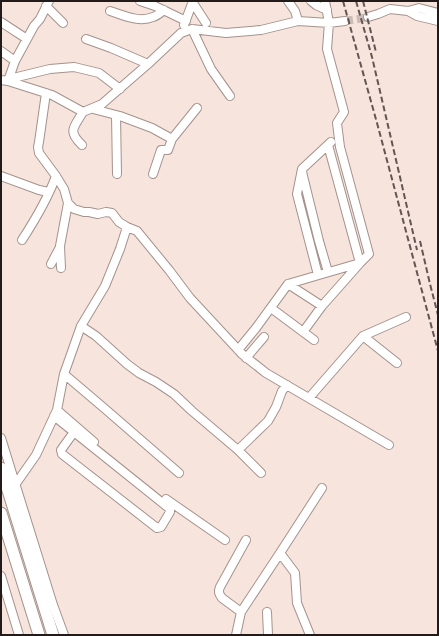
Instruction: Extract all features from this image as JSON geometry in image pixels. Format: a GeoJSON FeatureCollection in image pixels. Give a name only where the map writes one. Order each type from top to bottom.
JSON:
{"type":"FeatureCollection","features":[{"type":"Feature","properties":{"kind":"main road"},"geometry":{"type":"LineString","coordinates":[[1,468],[53,635]]}},
{"type":"Feature","properties":{"kind":"main road"},"geometry":{"type":"LineString","coordinates":[[1,513],[6,544],[39,635]]}},
{"type":"Feature","properties":{"kind":"street"},"geometry":{"type":"LineString","coordinates":[[140,1],[156,6],[186,20]]}},
{"type":"Feature","properties":{"kind":"street"},"geometry":{"type":"LineString","coordinates":[[288,1],[295,11],[298,21]]}},
{"type":"Feature","properties":{"kind":"street"},"geometry":{"type":"LineString","coordinates":[[311,1],[327,10]]}},
{"type":"Feature","properties":{"kind":"street"},"geometry":{"type":"LineString","coordinates":[[303,332],[322,306],[369,254],[338,136],[337,123],[344,112],[327,48],[329,23],[325,1]]}},
{"type":"Feature","properties":{"kind":"street"},"geometry":{"type":"LineString","coordinates":[[181,33],[193,2]]}},
{"type":"Feature","properties":{"kind":"street"},"geometry":{"type":"LineString","coordinates":[[193,2],[206,23]]}},
{"type":"Feature","properties":{"kind":"street"},"geometry":{"type":"LineString","coordinates":[[6,80],[34,26],[40,19],[48,4],[63,23]]}},
{"type":"Feature","properties":{"kind":"street"},"geometry":{"type":"LineString","coordinates":[[368,17],[378,14],[391,5],[417,16],[438,21]]}},
{"type":"Feature","properties":{"kind":"street"},"geometry":{"type":"LineString","coordinates":[[408,11],[419,8],[438,13]]}},
{"type":"Feature","properties":{"kind":"street"},"geometry":{"type":"LineString","coordinates":[[110,11],[143,19],[151,18],[164,10]]}},
{"type":"Feature","properties":{"kind":"street"},"geometry":{"type":"LineString","coordinates":[[82,145],[76,140],[73,134],[73,128],[83,112],[102,104],[181,33],[192,29],[226,33],[262,30],[298,21],[329,23],[345,21]]}},
{"type":"Feature","properties":{"kind":"street"},"geometry":{"type":"LineString","coordinates":[[1,22],[27,39]]}},
{"type":"Feature","properties":{"kind":"street"},"geometry":{"type":"LineString","coordinates":[[192,29],[211,69],[230,96]]}},
{"type":"Feature","properties":{"kind":"street"},"geometry":{"type":"LineString","coordinates":[[86,38],[148,64]]}},
{"type":"Feature","properties":{"kind":"street"},"geometry":{"type":"LineString","coordinates":[[1,51],[15,61]]}},
{"type":"Feature","properties":{"kind":"street"},"geometry":{"type":"LineString","coordinates":[[6,80],[50,69],[74,67],[99,73],[120,89]]}},
{"type":"Feature","properties":{"kind":"street"},"geometry":{"type":"LineString","coordinates":[[6,80],[52,95],[83,112]]}},
{"type":"Feature","properties":{"kind":"street"},"geometry":{"type":"LineString","coordinates":[[46,93],[38,148],[39,153],[64,189],[68,203],[60,246],[61,268]]}},
{"type":"Feature","properties":{"kind":"street"},"geometry":{"type":"LineString","coordinates":[[154,174],[161,150],[168,150],[172,139],[197,108]]}},
{"type":"Feature","properties":{"kind":"street"},"geometry":{"type":"LineString","coordinates":[[93,109],[116,115],[152,128],[172,139]]}},
{"type":"Feature","properties":{"kind":"street"},"geometry":{"type":"LineString","coordinates":[[116,115],[117,174]]}},
{"type":"Feature","properties":{"kind":"street"},"geometry":{"type":"LineString","coordinates":[[318,275],[297,194],[302,169],[338,136]]}},
{"type":"Feature","properties":{"kind":"street"},"geometry":{"type":"LineString","coordinates":[[328,145],[360,264]]}},
{"type":"Feature","properties":{"kind":"street"},"geometry":{"type":"LineString","coordinates":[[302,169],[328,272]]}},
{"type":"Feature","properties":{"kind":"street"},"geometry":{"type":"LineString","coordinates":[[1,176],[39,190],[49,192]]}},
{"type":"Feature","properties":{"kind":"street"},"geometry":{"type":"LineString","coordinates":[[22,240],[33,223],[56,176]]}},
{"type":"Feature","properties":{"kind":"street"},"geometry":{"type":"LineString","coordinates":[[68,203],[74,209],[84,212],[98,214],[106,212],[112,213],[120,222],[137,231],[190,298],[246,358],[266,373],[388,446]]}},
{"type":"Feature","properties":{"kind":"street"},"geometry":{"type":"LineString","coordinates":[[15,484],[36,455],[55,413],[64,374],[81,326],[105,286],[127,227]]}},
{"type":"Feature","properties":{"kind":"street"},"geometry":{"type":"LineString","coordinates":[[51,264],[60,246]]}},
{"type":"Feature","properties":{"kind":"street"},"geometry":{"type":"LineString","coordinates":[[238,350],[288,284],[360,264]]}},
{"type":"Feature","properties":{"kind":"street"},"geometry":{"type":"LineString","coordinates":[[288,284],[322,306]]}},
{"type":"Feature","properties":{"kind":"street"},"geometry":{"type":"LineString","coordinates":[[271,308],[314,340]]}},
{"type":"Feature","properties":{"kind":"street"},"geometry":{"type":"LineString","coordinates":[[309,398],[363,336],[406,317]]}},
{"type":"Feature","properties":{"kind":"street"},"geometry":{"type":"LineString","coordinates":[[81,326],[96,336],[139,373],[174,394],[238,450],[261,473]]}},
{"type":"Feature","properties":{"kind":"street"},"geometry":{"type":"LineString","coordinates":[[363,336],[397,363]]}},
{"type":"Feature","properties":{"kind":"street"},"geometry":{"type":"LineString","coordinates":[[246,358],[264,337]]}},
{"type":"Feature","properties":{"kind":"street"},"geometry":{"type":"LineString","coordinates":[[64,374],[179,473]]}},
{"type":"Feature","properties":{"kind":"street"},"geometry":{"type":"LineString","coordinates":[[238,450],[268,422],[282,391],[287,386]]}},
{"type":"Feature","properties":{"kind":"street"},"geometry":{"type":"LineString","coordinates":[[55,413],[74,432],[170,509],[170,512],[161,528],[157,528],[62,454],[61,450],[74,432]]}},
{"type":"Feature","properties":{"kind":"street"},"geometry":{"type":"LineString","coordinates":[[55,413],[155,492],[225,540]]}},
{"type":"Feature","properties":{"kind":"street"},"geometry":{"type":"LineString","coordinates":[[1,438],[64,635]]}},
{"type":"Feature","properties":{"kind":"street"},"geometry":{"type":"LineString","coordinates":[[236,635],[241,612],[322,488]]}},
{"type":"Feature","properties":{"kind":"street"},"geometry":{"type":"LineString","coordinates":[[241,612],[222,598],[218,591],[246,540]]}},
{"type":"Feature","properties":{"kind":"street"},"geometry":{"type":"LineString","coordinates":[[280,553],[295,573],[297,603],[310,635]]}},
{"type":"Feature","properties":{"kind":"street"},"geometry":{"type":"LineString","coordinates":[[1,576],[19,635]]}},
{"type":"Feature","properties":{"kind":"street"},"geometry":{"type":"LineString","coordinates":[[267,612],[268,635]]}},
{"type":"Feature","properties":{"kind":"tunnel"},"geometry":{"type":"LineString","coordinates":[[345,21],[368,17]]}},
{"type":"Feature","properties":{"kind":"railway"},"geometry":{"type":"LineString","coordinates":[[343,1],[438,351]]}},
{"type":"Feature","properties":{"kind":"railway"},"geometry":{"type":"LineString","coordinates":[[356,1],[372,57],[417,250]]}},
{"type":"Feature","properties":{"kind":"railway"},"geometry":{"type":"LineString","coordinates":[[363,1],[376,52]]}},
{"type":"Feature","properties":{"kind":"railway"},"geometry":{"type":"LineString","coordinates":[[420,241],[438,315]]}}]}
